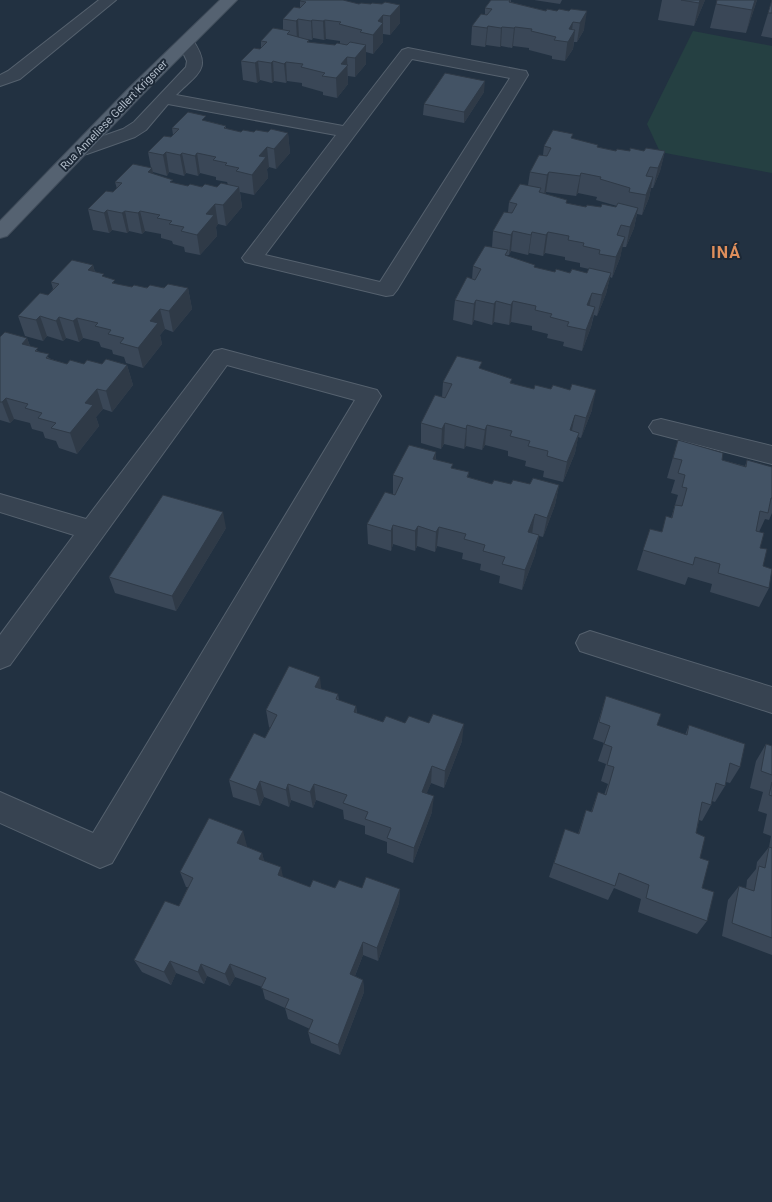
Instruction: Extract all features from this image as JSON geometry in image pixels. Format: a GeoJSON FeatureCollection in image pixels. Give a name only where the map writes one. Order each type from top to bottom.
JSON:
{"type":"FeatureCollection","features":[{"type":"Feature","properties":{"kind":"main road","name":"Rua Anneliese Gellert Krigsner"},"geometry":{"type":"LineString","coordinates":[[0,232],[135,92],[229,0]]}},
{"type":"Feature","properties":{"kind":"lane"},"geometry":{"type":"LineString","coordinates":[[0,81],[14,74],[108,0]]}},
{"type":"Feature","properties":{"kind":"lane"},"geometry":{"type":"LineString","coordinates":[[81,150],[129,133],[140,126],[164,98],[194,68],[195,61],[186,42]]}},
{"type":"Feature","properties":{"kind":"lane"},"geometry":{"type":"LineString","coordinates":[[408,53],[520,76],[386,290],[252,258],[347,132],[408,53]]}},
{"type":"Feature","properties":{"kind":"lane"},"geometry":{"type":"LineString","coordinates":[[164,98],[347,132]]}},
{"type":"Feature","properties":{"kind":"lane"},"geometry":{"type":"LineString","coordinates":[[0,657],[222,356],[369,396],[100,852],[0,807]]}},
{"type":"Feature","properties":{"kind":"lane"},"geometry":{"type":"LineString","coordinates":[[661,427],[772,455]]}},
{"type":"Feature","properties":{"kind":"lane"},"geometry":{"type":"LineString","coordinates":[[0,503],[92,530]]}},
{"type":"Feature","properties":{"kind":"lane"},"geometry":{"type":"LineString","coordinates":[[590,643],[772,700]]}},
{"type":"Feature","properties":{"kind":"green space"},"geometry":{"type":"Polygon","coordinates":[[[693,31],[772,46],[772,173],[660,152],[647,124],[693,31]]]}},
{"type":"Feature","properties":{"kind":"building"},"geometry":{"type":"Polygon","coordinates":[[[301,0],[343,0],[359,4],[382,4],[385,2],[400,5],[390,16],[383,15],[378,21],[383,23],[373,35],[339,24],[341,22],[283,19],[294,7],[300,8],[306,2],[301,0]]]}},
{"type":"Feature","properties":{"kind":"building"},"geometry":{"type":"Polygon","coordinates":[[[491,0],[510,0],[509,2],[546,11],[547,9],[569,11],[571,9],[587,11],[580,23],[573,22],[569,29],[575,30],[568,42],[554,40],[556,37],[531,31],[532,29],[472,26],[481,14],[487,15],[492,9],[485,8],[491,0]]]}},
{"type":"Feature","properties":{"kind":"building"},"geometry":{"type":"Polygon","coordinates":[[[681,0],[700,0],[699,3],[681,0]]]}},
{"type":"Feature","properties":{"kind":"building"},"geometry":{"type":"Polygon","coordinates":[[[717,0],[755,0],[752,10],[716,4],[717,0]]]}},
{"type":"Feature","properties":{"kind":"building"},"geometry":{"type":"Polygon","coordinates":[[[772,0],[772,13],[768,13],[772,0]]]}},
{"type":"Feature","properties":{"kind":"building"},"geometry":{"type":"Polygon","coordinates":[[[273,28],[290,31],[287,34],[309,40],[307,42],[347,45],[350,42],[366,45],[355,58],[347,57],[341,64],[348,65],[336,78],[322,76],[325,73],[301,67],[303,64],[286,62],[284,64],[273,61],[271,63],[258,61],[255,63],[241,61],[254,48],[260,49],[267,42],[261,41],[273,28]]]}},
{"type":"Feature","properties":{"kind":"building"},"geometry":{"type":"Polygon","coordinates":[[[445,73],[485,81],[464,112],[424,104],[445,73]]]}},
{"type":"Feature","properties":{"kind":"building"},"geometry":{"type":"Polygon","coordinates":[[[188,112],[206,116],[202,120],[241,132],[243,130],[254,132],[256,130],[268,132],[271,129],[288,133],[274,149],[267,147],[259,156],[266,157],[252,175],[236,171],[239,168],[225,165],[227,163],[213,160],[216,157],[197,153],[195,156],[182,153],[180,155],[166,152],[163,155],[148,152],[164,136],[171,137],[179,129],[172,128],[188,112]]]}},
{"type":"Feature","properties":{"kind":"building"},"geometry":{"type":"Polygon","coordinates":[[[553,130],[573,134],[571,138],[616,151],[617,149],[630,151],[630,148],[644,151],[646,148],[665,151],[658,168],[650,167],[646,176],[653,177],[646,195],[629,192],[630,188],[600,179],[601,177],[581,173],[580,176],[549,172],[547,175],[530,172],[539,155],[547,156],[551,148],[544,146],[553,130]]]}},
{"type":"Feature","properties":{"kind":"building"},"geometry":{"type":"Polygon","coordinates":[[[133,164],[152,168],[148,172],[173,180],[170,182],[188,186],[190,184],[202,187],[205,184],[217,187],[221,183],[239,187],[223,205],[215,204],[206,214],[214,215],[197,235],[181,231],[184,227],[169,224],[172,221],[157,218],[160,215],[140,211],[138,213],[125,211],[122,213],[107,210],[104,213],[88,209],[106,191],[113,192],[122,183],[115,182],[133,164]]]}},
{"type":"Feature","properties":{"kind":"building"},"geometry":{"type":"Polygon","coordinates":[[[520,184],[541,188],[539,192],[567,200],[566,203],[586,207],[587,205],[601,207],[602,204],[616,207],[618,203],[638,208],[630,227],[621,225],[617,235],[625,237],[616,257],[599,254],[600,250],[583,246],[584,243],[568,240],[569,236],[548,232],[546,235],[532,232],[531,235],[513,231],[511,235],[493,231],[504,212],[512,213],[517,204],[509,202],[520,184]]]}},
{"type":"Feature","properties":{"kind":"building"},"geometry":{"type":"Polygon","coordinates":[[[485,246],[508,250],[505,255],[535,265],[534,267],[555,272],[556,269],[570,273],[572,269],[587,273],[589,268],[611,273],[602,295],[592,293],[587,305],[595,307],[586,330],[567,326],[569,322],[550,317],[552,314],[535,310],[536,306],[513,301],[511,305],[496,301],[494,304],[476,300],[474,304],[455,300],[467,277],[475,280],[481,269],[473,266],[485,246]]]}},
{"type":"Feature","properties":{"kind":"building"},"geometry":{"type":"Polygon","coordinates":[[[72,260],[93,265],[88,270],[104,274],[102,276],[115,280],[112,283],[147,288],[150,285],[164,288],[168,284],[188,288],[169,311],[160,309],[150,321],[158,323],[138,348],[120,343],[124,338],[108,334],[111,330],[95,326],[98,323],[77,318],[73,321],[59,317],[56,321],[40,316],[36,320],[18,316],[40,293],[48,295],[59,284],[51,282],[72,260]]]}},
{"type":"Feature","properties":{"kind":"building"},"geometry":{"type":"Polygon","coordinates":[[[5,332],[27,338],[22,344],[38,348],[35,351],[49,354],[46,358],[67,364],[70,360],[84,364],[87,360],[102,364],[106,359],[127,365],[106,391],[97,389],[85,403],[93,405],[70,433],[51,428],[56,423],[38,418],[42,413],[25,408],[28,404],[6,398],[0,402],[0,337],[5,332]]]}},
{"type":"Feature","properties":{"kind":"building"},"geometry":{"type":"Polygon","coordinates":[[[457,356],[482,362],[479,368],[512,379],[510,383],[534,389],[535,385],[551,389],[553,385],[570,390],[572,384],[596,390],[586,418],[575,415],[570,430],[579,433],[567,462],[547,456],[548,451],[528,446],[530,441],[510,436],[512,431],[487,425],[485,430],[467,425],[466,429],[445,423],[442,429],[421,423],[435,395],[445,398],[452,384],[443,382],[457,356]]]}},
{"type":"Feature","properties":{"kind":"building"},"geometry":{"type":"Polygon","coordinates":[[[678,440],[723,453],[722,460],[746,467],[747,460],[772,467],[772,498],[768,513],[760,511],[756,531],[764,533],[760,548],[767,549],[763,566],[772,569],[769,588],[718,573],[720,564],[695,557],[693,565],[643,550],[650,529],[662,532],[666,516],[672,518],[675,505],[682,506],[687,488],[682,487],[685,475],[678,473],[682,460],[673,458],[678,440]]]}},
{"type":"Feature","properties":{"kind":"building"},"geometry":{"type":"Polygon","coordinates":[[[409,445],[436,452],[433,459],[453,464],[451,468],[469,472],[467,477],[492,484],[494,480],[511,484],[513,480],[530,484],[533,478],[559,485],[547,518],[535,514],[528,532],[539,535],[525,570],[502,564],[505,557],[483,551],[485,545],[464,539],[466,534],[439,527],[436,532],[418,526],[415,531],[393,525],[391,531],[367,524],[385,492],[395,495],[403,478],[393,475],[409,445]]]}},
{"type":"Feature","properties":{"kind":"building"},"geometry":{"type":"Polygon","coordinates":[[[163,495],[223,512],[172,596],[109,577],[163,495]]]}},
{"type":"Feature","properties":{"kind":"building"},"geometry":{"type":"Polygon","coordinates":[[[289,666],[320,677],[315,687],[338,694],[336,699],[356,706],[354,712],[383,722],[386,716],[405,723],[409,716],[429,723],[433,714],[464,724],[445,771],[432,766],[422,792],[434,796],[414,848],[387,838],[391,828],[365,819],[368,812],[343,803],[347,795],[314,784],[310,792],[288,784],[286,790],[260,781],[256,790],[229,780],[254,733],[265,738],[277,715],[266,710],[289,666]]]}},
{"type":"Feature","properties":{"kind":"building"},"geometry":{"type":"Polygon","coordinates":[[[606,696],[661,714],[657,725],[687,735],[689,725],[745,744],[740,767],[730,763],[725,786],[716,783],[711,805],[702,802],[696,833],[705,837],[700,858],[709,861],[702,888],[714,892],[707,921],[646,898],[649,885],[619,873],[615,886],[554,863],[565,829],[579,834],[586,810],[592,812],[598,792],[606,795],[614,767],[607,765],[612,747],[604,744],[610,726],[599,722],[606,696]]]}},
{"type":"Feature","properties":{"kind":"building"},"geometry":{"type":"Polygon","coordinates":[[[766,744],[772,746],[772,775],[761,771],[766,744]]]}},
{"type":"Feature","properties":{"kind":"building"},"geometry":{"type":"Polygon","coordinates":[[[772,782],[772,796],[769,795],[772,782]]]}},
{"type":"Feature","properties":{"kind":"building"},"geometry":{"type":"Polygon","coordinates":[[[209,818],[243,831],[237,843],[262,853],[259,859],[281,867],[278,875],[310,887],[313,880],[335,888],[339,880],[362,888],[366,877],[400,889],[377,948],[363,942],[350,974],[363,980],[338,1045],[308,1032],[313,1020],[285,1008],[289,999],[261,988],[266,978],[230,964],[225,974],[201,964],[198,972],[170,961],[164,972],[134,960],[165,901],[179,906],[193,878],[180,872],[209,818]]]}},
{"type":"Feature","properties":{"kind":"building"},"geometry":{"type":"Polygon","coordinates":[[[769,847],[772,848],[772,938],[732,923],[739,886],[754,891],[759,866],[765,868],[769,847]]]}},
{"type":"Feature","properties":{"kind":"district","name":"INÁ"},"geometry":{"type":"Point","coordinates":[726,252]}}]}
